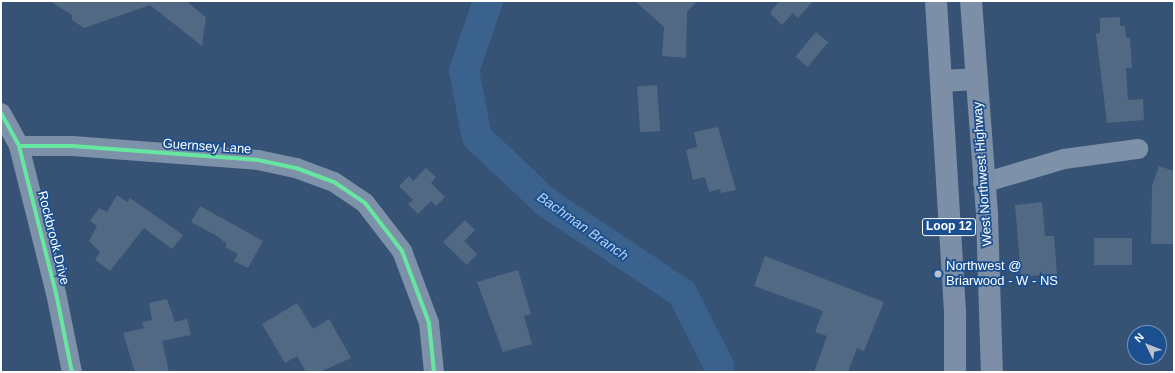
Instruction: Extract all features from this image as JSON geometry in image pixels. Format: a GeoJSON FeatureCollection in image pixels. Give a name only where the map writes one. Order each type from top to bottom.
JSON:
{"type":"FeatureCollection","features":[{"type":"Feature","properties":{"kind":"main road","name":"Loop 12"},"geometry":{"type":"LineString","coordinates":[[936,1],[955,314],[955,372]]}},
{"type":"Feature","properties":{"kind":"main road","name":"West Northwest Highway"},"geometry":{"type":"LineString","coordinates":[[971,1],[983,183],[992,372]]}},
{"type":"Feature","properties":{"kind":"main road"},"geometry":{"type":"LineString","coordinates":[[940,81],[977,79]]}},
{"type":"Feature","properties":{"kind":"street","name":"Rockbrook Drive"},"geometry":{"type":"LineString","coordinates":[[1,114],[19,146],[56,293],[72,372]]}},
{"type":"Feature","properties":{"kind":"street","name":"Guernsey Lane"},"geometry":{"type":"LineString","coordinates":[[19,146],[72,146],[258,160],[296,168],[334,182],[365,203],[402,251],[429,323],[434,372]]}},
{"type":"Feature","properties":{"kind":"street"},"geometry":{"type":"LineString","coordinates":[[983,183],[1064,159],[1138,149]]}},
{"type":"Feature","properties":{"kind":"building"},"geometry":{"type":"Polygon","coordinates":[[[50,1],[186,1],[206,17],[202,46],[150,5],[84,28],[72,20],[72,15],[50,1]]]}},
{"type":"Feature","properties":{"kind":"building"},"geometry":{"type":"Polygon","coordinates":[[[635,1],[697,1],[687,12],[686,58],[662,56],[664,27],[635,1]]]}},
{"type":"Feature","properties":{"kind":"building"},"geometry":{"type":"Polygon","coordinates":[[[779,1],[813,1],[798,18],[793,13],[782,25],[770,13],[779,1]]]}},
{"type":"Feature","properties":{"kind":"building"},"geometry":{"type":"Polygon","coordinates":[[[1120,17],[1120,26],[1125,26],[1126,38],[1130,38],[1132,68],[1126,68],[1128,100],[1143,99],[1144,120],[1107,123],[1096,34],[1100,33],[1100,18],[1120,17]]]}},
{"type":"Feature","properties":{"kind":"building"},"geometry":{"type":"Polygon","coordinates":[[[816,32],[828,42],[808,67],[795,57],[816,32]]]}},
{"type":"Feature","properties":{"kind":"building"},"geometry":{"type":"Polygon","coordinates":[[[657,85],[660,131],[640,132],[637,86],[657,85]]]}},
{"type":"Feature","properties":{"kind":"building"},"geometry":{"type":"Polygon","coordinates":[[[718,127],[736,190],[721,193],[720,189],[709,192],[705,177],[693,180],[686,150],[697,147],[694,132],[718,127]]]}},
{"type":"Feature","properties":{"kind":"building"},"geometry":{"type":"Polygon","coordinates":[[[1159,166],[1174,171],[1173,244],[1151,244],[1152,186],[1159,166]]]}},
{"type":"Feature","properties":{"kind":"building"},"geometry":{"type":"Polygon","coordinates":[[[426,168],[436,177],[431,183],[445,197],[436,206],[431,201],[418,214],[408,204],[413,200],[399,186],[409,176],[413,181],[426,168]]]}},
{"type":"Feature","properties":{"kind":"building"},"geometry":{"type":"Polygon","coordinates":[[[117,195],[127,202],[130,198],[183,235],[172,249],[144,228],[110,271],[95,260],[100,252],[89,241],[97,226],[90,221],[99,208],[107,212],[117,195]]]}},
{"type":"Feature","properties":{"kind":"building"},"geometry":{"type":"Polygon","coordinates":[[[1042,202],[1045,236],[1054,236],[1057,274],[1021,277],[1015,205],[1042,202]]]}},
{"type":"Feature","properties":{"kind":"building"},"geometry":{"type":"Polygon","coordinates":[[[200,206],[263,241],[248,268],[234,261],[238,254],[225,247],[227,244],[217,236],[191,222],[200,206]]]}},
{"type":"Feature","properties":{"kind":"building"},"geometry":{"type":"Polygon","coordinates":[[[465,220],[475,230],[464,241],[477,254],[467,265],[443,242],[465,220]]]}},
{"type":"Feature","properties":{"kind":"building"},"geometry":{"type":"Polygon","coordinates":[[[1094,238],[1132,238],[1132,265],[1094,265],[1094,238]]]}},
{"type":"Feature","properties":{"kind":"building"},"geometry":{"type":"Polygon","coordinates":[[[765,256],[884,302],[864,351],[857,348],[848,372],[814,372],[827,336],[815,332],[823,311],[754,286],[765,256]]]}},
{"type":"Feature","properties":{"kind":"building"},"geometry":{"type":"Polygon","coordinates":[[[518,270],[531,314],[524,316],[532,344],[503,352],[477,282],[518,270]]]}},
{"type":"Feature","properties":{"kind":"building"},"geometry":{"type":"Polygon","coordinates":[[[167,299],[175,322],[187,319],[191,335],[162,341],[169,372],[135,372],[123,333],[144,328],[142,322],[152,320],[149,303],[167,299]]]}},
{"type":"Feature","properties":{"kind":"building"},"geometry":{"type":"Polygon","coordinates":[[[297,303],[313,329],[329,319],[351,358],[320,372],[306,372],[297,356],[285,363],[262,324],[297,303]]]}},
{"type":"Feature","properties":{"kind":"waterway","name":"Bachman Branch"},"geometry":{"type":"LineString","coordinates":[[488,1],[464,71],[477,137],[547,203],[682,293],[719,366],[718,372]]}},
{"type":"Feature","properties":{"kind":"cycle path"},"geometry":{"type":"LineString","coordinates":[[1,113],[19,146],[56,293],[72,372]]}},
{"type":"Feature","properties":{"kind":"cycle path"},"geometry":{"type":"LineString","coordinates":[[19,146],[72,146],[258,160],[296,168],[334,182],[365,203],[402,251],[429,323],[434,372]]}},
{"type":"Feature","properties":{"kind":"place","name":"Northwest @ Briarwood - W - NS"},"geometry":{"type":"Point","coordinates":[938,274]}}]}
